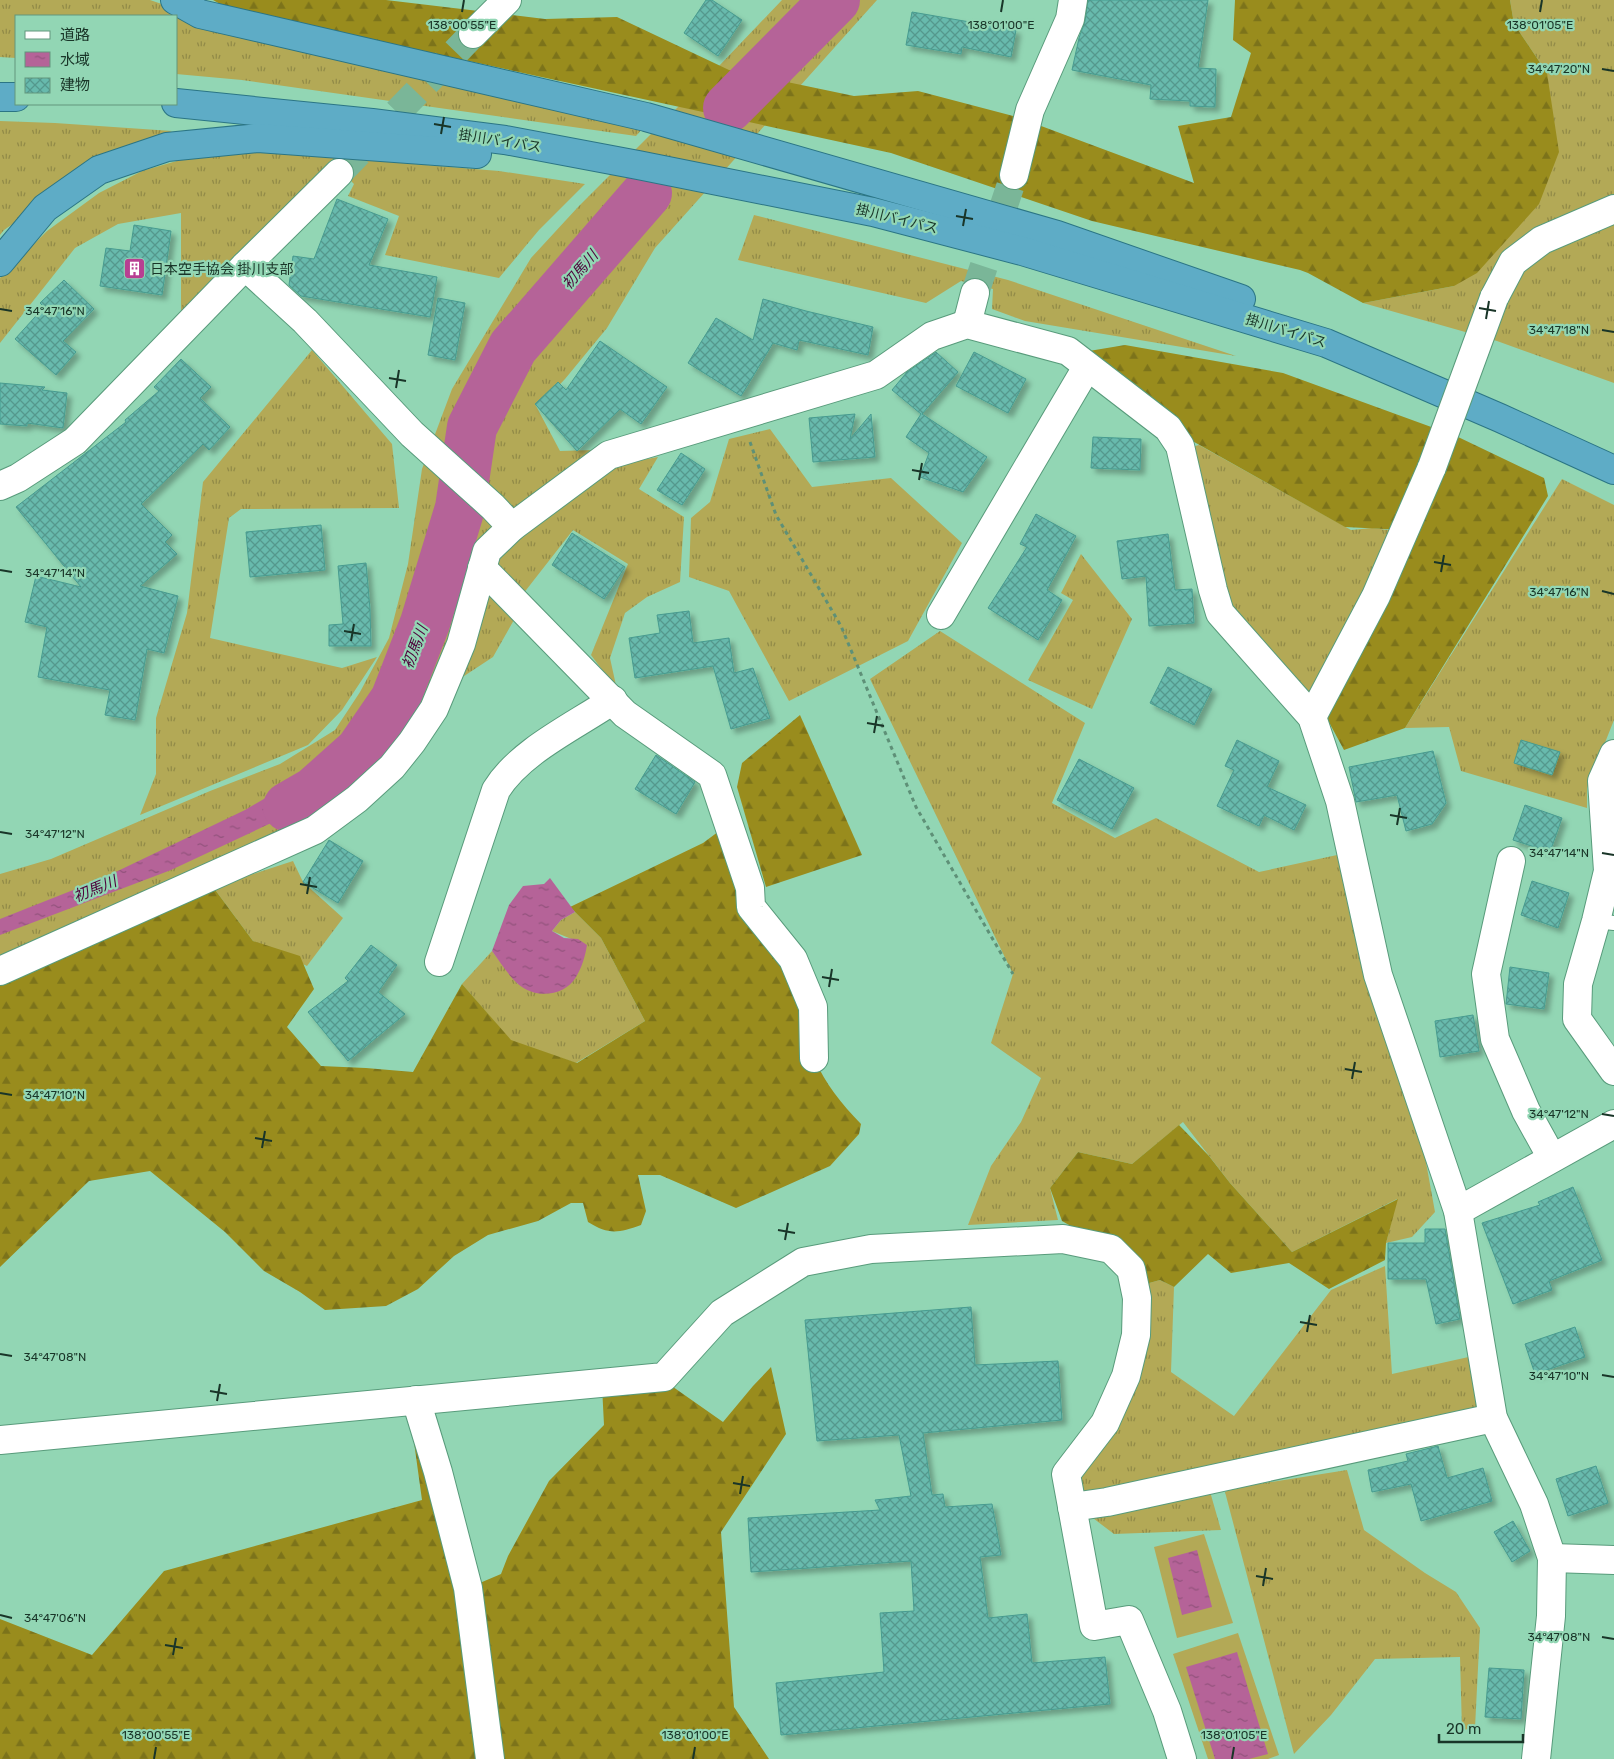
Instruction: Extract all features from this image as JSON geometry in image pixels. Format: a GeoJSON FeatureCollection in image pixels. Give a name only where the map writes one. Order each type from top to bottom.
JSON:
{"type":"FeatureCollection","features":[{"type":"Feature","properties":{"kind":"highway"},"geometry":{"type":"LineString","coordinates":[[175,0],[200,14],[646,117],[1057,235],[1235,297],[1326,343]]}},
{"type":"Feature","properties":{"kind":"highway"},"geometry":{"type":"LineString","coordinates":[[0,97],[15,97]]}},
{"type":"Feature","properties":{"kind":"highway","name":"掛川バイパス"},"geometry":{"type":"LineString","coordinates":[[178,103],[372,123],[505,140],[638,164],[882,214],[1022,250],[1326,343],[1492,414],[1614,470]]}},
{"type":"Feature","properties":{"kind":"highway"},"geometry":{"type":"LineString","coordinates":[[0,262],[45,208],[99,170],[167,147],[258,138],[638,164]]}},
{"type":"Feature","properties":{"kind":"street"},"geometry":{"type":"LineString","coordinates":[[1014,175],[1030,110],[1070,19],[1073,0]]}},
{"type":"Feature","properties":{"kind":"street"},"geometry":{"type":"LineString","coordinates":[[473,34],[498,1]]}},
{"type":"Feature","properties":{"kind":"street"},"geometry":{"type":"LineString","coordinates":[[0,486],[18,478],[75,441],[245,266],[339,173]]}},
{"type":"Feature","properties":{"kind":"street"},"geometry":{"type":"LineString","coordinates":[[1312,718],[1376,596],[1432,467],[1494,298],[1513,262],[1542,240],[1614,209]]}},
{"type":"Feature","properties":{"kind":"street"},"geometry":{"type":"LineString","coordinates":[[245,266],[305,321],[412,434],[505,519]]}},
{"type":"Feature","properties":{"kind":"street"},"geometry":{"type":"LineString","coordinates":[[967,324],[976,293]]}},
{"type":"Feature","properties":{"kind":"street"},"geometry":{"type":"LineString","coordinates":[[0,971],[315,830],[357,799],[392,767],[412,742],[434,709],[461,644],[487,551],[505,519],[609,455],[876,375],[932,336],[967,324],[1068,351],[1168,428],[1180,446],[1220,613],[1312,718],[1340,801],[1378,975],[1458,1211],[1493,1418],[1534,1504],[1552,1558],[1551,1616],[1536,1759]]}},
{"type":"Feature","properties":{"kind":"street"},"geometry":{"type":"LineString","coordinates":[[941,615],[1087,367]]}},
{"type":"Feature","properties":{"kind":"street"},"geometry":{"type":"LineString","coordinates":[[482,568],[625,714],[712,775],[750,888],[751,907],[793,960],[813,1007],[814,1058]]}},
{"type":"Feature","properties":{"kind":"street"},"geometry":{"type":"LineString","coordinates":[[439,962],[496,790],[502,780],[525,757],[613,700]]}},
{"type":"Feature","properties":{"kind":"street"},"geometry":{"type":"LineString","coordinates":[[1614,754],[1602,781],[1611,856],[1608,871],[1605,922],[1578,984],[1577,1019],[1614,1072]]}},
{"type":"Feature","properties":{"kind":"street"},"geometry":{"type":"LineString","coordinates":[[1510,861],[1486,974],[1494,1039],[1526,1111],[1552,1158]]}},
{"type":"Feature","properties":{"kind":"street"},"geometry":{"type":"LineString","coordinates":[[1458,1211],[1614,1124]]}},
{"type":"Feature","properties":{"kind":"street"},"geometry":{"type":"LineString","coordinates":[[0,1440],[664,1377],[722,1313],[803,1262],[871,1249],[1063,1238],[1111,1249],[1131,1269],[1137,1298],[1136,1335],[1126,1376],[1105,1423],[1066,1474],[1094,1626],[1129,1620],[1167,1711],[1182,1759]]}},
{"type":"Feature","properties":{"kind":"street"},"geometry":{"type":"LineString","coordinates":[[416,1400],[438,1472],[468,1588],[490,1759]]}},
{"type":"Feature","properties":{"kind":"street"},"geometry":{"type":"LineString","coordinates":[[1072,1507],[1116,1500],[1493,1418]]}},
{"type":"Feature","properties":{"kind":"street"},"geometry":{"type":"LineString","coordinates":[[1552,1558],[1614,1560]]}},
{"type":"Feature","properties":{"kind":"path"},"geometry":{"type":"LineString","coordinates":[[741,416],[776,515],[841,626],[916,807],[1013,974]]}},
{"type":"Feature","properties":{"kind":"green space"},"geometry":{"type":"Polygon","coordinates":[[[0,0],[150,0],[285,46],[644,127],[636,136],[242,80],[178,74],[178,15],[15,15],[15,58],[0,57],[0,0]]]}},
{"type":"Feature","properties":{"kind":"green space"},"geometry":{"type":"Polygon","coordinates":[[[213,0],[386,0],[545,19],[617,17],[729,70],[854,96],[918,91],[1017,117],[1194,183],[1178,126],[1231,117],[1251,53],[1233,40],[1235,0],[1510,0],[1514,24],[1547,73],[1559,152],[1539,204],[1477,273],[1454,286],[1363,303],[1300,270],[1092,221],[891,153],[229,9],[213,0]]]}},
{"type":"Feature","properties":{"kind":"green space"},"geometry":{"type":"Polygon","coordinates":[[[782,0],[877,0],[655,248],[607,328],[565,379],[542,403],[535,404],[560,451],[629,449],[614,465],[658,457],[639,489],[684,517],[680,582],[647,597],[625,613],[610,658],[617,690],[591,655],[628,564],[573,530],[516,603],[519,611],[493,657],[452,684],[365,780],[322,814],[0,965],[0,874],[51,859],[210,791],[280,764],[335,730],[360,692],[389,638],[408,564],[422,469],[452,389],[531,258],[578,207],[782,0]]]}},
{"type":"Feature","properties":{"kind":"green space"},"geometry":{"type":"Polygon","coordinates":[[[1510,0],[1614,0],[1614,383],[1497,341],[1363,303],[1454,286],[1547,73],[1514,24],[1510,0]]]}},
{"type":"Feature","properties":{"kind":"green space"},"geometry":{"type":"Polygon","coordinates":[[[0,121],[172,131],[121,150],[4,230],[0,235],[0,121]]]}},
{"type":"Feature","properties":{"kind":"green space"},"geometry":{"type":"Polygon","coordinates":[[[231,152],[293,154],[499,171],[585,184],[539,230],[499,278],[385,255],[399,216],[348,196],[354,184],[337,167],[181,324],[181,213],[118,224],[75,248],[0,343],[0,278],[47,231],[99,193],[142,171],[187,158],[231,152]]]}},
{"type":"Feature","properties":{"kind":"green space"},"geometry":{"type":"Polygon","coordinates":[[[754,215],[1008,280],[1236,356],[1025,321],[992,309],[993,289],[961,281],[926,303],[738,260],[754,215]]]}},
{"type":"Feature","properties":{"kind":"green space"},"geometry":{"type":"Polygon","coordinates":[[[1125,345],[1283,373],[1456,436],[1544,478],[1548,496],[1405,728],[1344,750],[1324,713],[1404,530],[1345,527],[1180,434],[1089,351],[1125,345]]]}},
{"type":"Feature","properties":{"kind":"green space"},"geometry":{"type":"Polygon","coordinates":[[[312,350],[392,444],[399,508],[241,509],[229,518],[210,638],[342,668],[377,657],[342,710],[308,745],[140,815],[156,774],[156,718],[187,613],[203,482],[312,350]]]}},
{"type":"Feature","properties":{"kind":"green space"},"geometry":{"type":"Polygon","coordinates":[[[770,429],[812,487],[891,478],[962,543],[908,641],[789,701],[729,591],[689,577],[691,518],[710,502],[729,439],[770,429]]]}},
{"type":"Feature","properties":{"kind":"green space"},"geometry":{"type":"Polygon","coordinates":[[[1199,445],[1351,530],[1372,528],[1397,531],[1313,702],[1223,612],[1184,449],[1199,445]]]}},
{"type":"Feature","properties":{"kind":"green space"},"geometry":{"type":"Polygon","coordinates":[[[1562,479],[1614,505],[1614,720],[1587,788],[1587,808],[1461,771],[1449,727],[1405,728],[1562,479]]]}},
{"type":"Feature","properties":{"kind":"green space"},"geometry":{"type":"Polygon","coordinates":[[[1081,554],[1132,619],[1092,709],[1028,680],[1073,600],[1061,593],[1081,554]]]}},
{"type":"Feature","properties":{"kind":"green space"},"geometry":{"type":"Polygon","coordinates":[[[940,631],[1085,723],[1052,803],[1115,838],[1156,818],[1259,872],[1337,855],[1375,958],[1408,1063],[1435,1212],[1412,1237],[1386,1243],[1397,1199],[1292,1252],[1230,1183],[1183,1122],[1132,1164],[1078,1152],[1050,1188],[1058,1220],[968,1225],[991,1166],[1021,1122],[1041,1078],[991,1043],[1013,974],[870,679],[940,631]]]}},
{"type":"Feature","properties":{"kind":"green space"},"geometry":{"type":"Polygon","coordinates":[[[800,715],[862,855],[766,887],[737,787],[742,763],[800,715]]]}},
{"type":"Feature","properties":{"kind":"green space"},"geometry":{"type":"Polygon","coordinates":[[[726,826],[781,944],[814,1058],[834,1093],[861,1124],[859,1134],[830,1166],[736,1208],[660,1175],[638,1175],[646,1211],[641,1225],[626,1230],[608,1231],[588,1222],[583,1203],[571,1203],[538,1221],[488,1235],[454,1256],[418,1289],[386,1306],[325,1310],[300,1292],[264,1271],[225,1232],[150,1171],[89,1181],[0,1267],[0,977],[213,887],[253,941],[300,956],[314,989],[287,1027],[321,1066],[413,1072],[462,984],[511,1040],[577,1063],[645,1021],[601,938],[570,907],[703,843],[726,826]]]}},
{"type":"Feature","properties":{"kind":"green space"},"geometry":{"type":"Polygon","coordinates":[[[293,861],[303,882],[343,918],[307,966],[253,941],[213,887],[293,861]]]}},
{"type":"Feature","properties":{"kind":"green space"},"geometry":{"type":"Polygon","coordinates":[[[575,912],[601,938],[645,1021],[576,1063],[511,1041],[462,984],[492,951],[518,984],[586,945],[552,931],[561,920],[575,912]]]}},
{"type":"Feature","properties":{"kind":"green space"},"geometry":{"type":"Polygon","coordinates":[[[1179,1125],[1209,1156],[1230,1183],[1292,1252],[1398,1199],[1386,1243],[1385,1260],[1329,1289],[1289,1263],[1231,1273],[1208,1254],[1174,1287],[1160,1280],[1135,1287],[1111,1249],[1062,1221],[1050,1188],[1078,1152],[1132,1164],[1179,1125]]]}},
{"type":"Feature","properties":{"kind":"green space"},"geometry":{"type":"Polygon","coordinates":[[[1385,1266],[1392,1374],[1473,1356],[1481,1390],[1478,1414],[1205,1474],[1221,1530],[1114,1534],[1077,1506],[1073,1465],[1139,1362],[1135,1287],[1160,1280],[1174,1287],[1171,1372],[1234,1416],[1331,1290],[1385,1266]]]}},
{"type":"Feature","properties":{"kind":"green space"},"geometry":{"type":"Polygon","coordinates":[[[771,1367],[786,1434],[721,1532],[734,1707],[769,1759],[0,1759],[0,1619],[92,1655],[164,1571],[422,1500],[409,1406],[468,1588],[501,1574],[508,1556],[549,1481],[604,1425],[602,1386],[666,1382],[723,1422],[771,1367]]]}},
{"type":"Feature","properties":{"kind":"green space"},"geometry":{"type":"Polygon","coordinates":[[[1347,1470],[1364,1530],[1425,1573],[1456,1592],[1480,1628],[1475,1728],[1462,1730],[1460,1657],[1375,1659],[1331,1715],[1294,1754],[1225,1492],[1233,1488],[1347,1470]]]}},
{"type":"Feature","properties":{"kind":"green space"},"geometry":{"type":"Polygon","coordinates":[[[1204,1534],[1233,1623],[1177,1638],[1154,1547],[1204,1534]]]}},
{"type":"Feature","properties":{"kind":"green space"},"geometry":{"type":"Polygon","coordinates":[[[1238,1633],[1279,1755],[1268,1759],[1208,1759],[1173,1654],[1238,1633]]]}},
{"type":"Feature","properties":{"kind":"water"},"geometry":{"type":"Polygon","coordinates":[[[332,759],[356,773],[299,810],[171,870],[0,935],[0,919],[101,879],[245,810],[332,759]]]}},
{"type":"Feature","properties":{"kind":"water"},"geometry":{"type":"Polygon","coordinates":[[[550,878],[575,912],[561,920],[552,931],[564,938],[578,939],[587,945],[582,966],[571,984],[557,992],[541,994],[525,989],[518,984],[507,973],[492,951],[509,905],[523,886],[544,884],[550,878]]]}},
{"type":"Feature","properties":{"kind":"water"},"geometry":{"type":"Polygon","coordinates":[[[1197,1550],[1212,1607],[1182,1615],[1168,1558],[1197,1550]]]}},
{"type":"Feature","properties":{"kind":"water"},"geometry":{"type":"Polygon","coordinates":[[[1237,1652],[1268,1754],[1249,1759],[1215,1759],[1186,1667],[1237,1652]]]}},
{"type":"Feature","properties":{"kind":"building"},"geometry":{"type":"Polygon","coordinates":[[[706,0],[712,0],[742,20],[718,56],[684,33],[706,0]]]}},
{"type":"Feature","properties":{"kind":"building"},"geometry":{"type":"Polygon","coordinates":[[[1088,0],[1208,0],[1198,68],[1216,69],[1215,107],[1190,106],[1190,101],[1150,99],[1151,85],[1072,70],[1085,21],[1088,0]]]}},
{"type":"Feature","properties":{"kind":"building"},"geometry":{"type":"Polygon","coordinates":[[[912,12],[1016,30],[1011,57],[962,47],[961,54],[906,45],[912,12]]]}},
{"type":"Feature","properties":{"kind":"building"},"geometry":{"type":"Polygon","coordinates":[[[337,199],[388,219],[369,265],[437,277],[430,317],[301,296],[289,285],[293,256],[314,259],[337,199]]]}},
{"type":"Feature","properties":{"kind":"building","name":"日本空手協会 掛川支部"},"geometry":{"type":"Polygon","coordinates":[[[134,225],[171,231],[162,295],[100,286],[106,248],[130,251],[134,225]]]}},
{"type":"Feature","properties":{"kind":"building"},"geometry":{"type":"Polygon","coordinates":[[[64,280],[94,309],[63,341],[76,352],[56,375],[15,339],[44,307],[40,303],[64,280]]]}},
{"type":"Feature","properties":{"kind":"building"},"geometry":{"type":"Polygon","coordinates":[[[438,298],[465,303],[455,360],[428,355],[438,298]]]}},
{"type":"Feature","properties":{"kind":"building"},"geometry":{"type":"Polygon","coordinates":[[[763,299],[873,327],[868,355],[799,340],[797,350],[773,343],[741,396],[688,363],[716,318],[753,340],[763,299]]]}},
{"type":"Feature","properties":{"kind":"building"},"geometry":{"type":"Polygon","coordinates":[[[600,341],[667,387],[641,424],[620,409],[577,451],[535,404],[558,382],[566,390],[600,341]]]}},
{"type":"Feature","properties":{"kind":"building"},"geometry":{"type":"Polygon","coordinates":[[[936,352],[958,372],[922,414],[987,457],[963,492],[920,477],[929,453],[906,437],[921,414],[892,390],[907,372],[936,352]]]}},
{"type":"Feature","properties":{"kind":"building"},"geometry":{"type":"Polygon","coordinates":[[[974,352],[1026,379],[1008,413],[956,386],[974,352]]]}},
{"type":"Feature","properties":{"kind":"building"},"geometry":{"type":"Polygon","coordinates":[[[181,359],[211,387],[200,398],[230,427],[209,450],[203,444],[141,504],[172,535],[165,542],[177,554],[140,586],[178,596],[164,653],[147,649],[135,720],[105,715],[110,690],[38,677],[47,627],[25,622],[36,576],[81,587],[16,507],[126,422],[125,420],[159,391],[154,387],[181,359]]]}},
{"type":"Feature","properties":{"kind":"building"},"geometry":{"type":"Polygon","coordinates":[[[0,383],[45,387],[42,390],[67,393],[63,428],[27,423],[27,426],[0,424],[0,383]]]}},
{"type":"Feature","properties":{"kind":"building"},"geometry":{"type":"Polygon","coordinates":[[[855,414],[850,439],[871,414],[875,457],[813,462],[809,418],[855,414]]]}},
{"type":"Feature","properties":{"kind":"building"},"geometry":{"type":"Polygon","coordinates":[[[1093,437],[1141,439],[1140,470],[1091,468],[1093,437]]]}},
{"type":"Feature","properties":{"kind":"building"},"geometry":{"type":"Polygon","coordinates":[[[681,453],[705,469],[682,505],[657,490],[681,453]]]}},
{"type":"Feature","properties":{"kind":"building"},"geometry":{"type":"Polygon","coordinates":[[[1036,514],[1076,536],[1047,590],[1062,600],[1038,640],[988,608],[1027,547],[1020,544],[1036,514]]]}},
{"type":"Feature","properties":{"kind":"building"},"geometry":{"type":"Polygon","coordinates":[[[321,525],[325,570],[250,577],[246,532],[321,525]]]}},
{"type":"Feature","properties":{"kind":"building"},"geometry":{"type":"Polygon","coordinates":[[[572,533],[625,567],[604,599],[552,565],[572,533]]]}},
{"type":"Feature","properties":{"kind":"building"},"geometry":{"type":"Polygon","coordinates":[[[1168,534],[1175,590],[1192,589],[1194,623],[1149,626],[1146,576],[1122,579],[1117,541],[1168,534]]]}},
{"type":"Feature","properties":{"kind":"building"},"geometry":{"type":"Polygon","coordinates":[[[366,563],[371,646],[329,646],[329,625],[343,624],[338,566],[366,563]]]}},
{"type":"Feature","properties":{"kind":"building"},"geometry":{"type":"Polygon","coordinates":[[[689,611],[693,643],[729,638],[734,673],[753,668],[770,718],[731,729],[713,666],[635,678],[629,638],[660,633],[657,615],[689,611]]]}},
{"type":"Feature","properties":{"kind":"building"},"geometry":{"type":"Polygon","coordinates":[[[1168,667],[1212,689],[1194,725],[1150,703],[1168,667]]]}},
{"type":"Feature","properties":{"kind":"building"},"geometry":{"type":"Polygon","coordinates":[[[1237,740],[1279,761],[1267,787],[1306,805],[1294,830],[1264,815],[1259,826],[1217,806],[1234,770],[1225,766],[1237,740]]]}},
{"type":"Feature","properties":{"kind":"building"},"geometry":{"type":"Polygon","coordinates":[[[1521,740],[1560,752],[1552,775],[1514,763],[1521,740]]]}},
{"type":"Feature","properties":{"kind":"building"},"geometry":{"type":"Polygon","coordinates":[[[1433,751],[1446,803],[1432,824],[1406,831],[1397,795],[1356,802],[1349,767],[1433,751]]]}},
{"type":"Feature","properties":{"kind":"building"},"geometry":{"type":"Polygon","coordinates":[[[656,755],[695,782],[676,814],[635,789],[656,755]]]}},
{"type":"Feature","properties":{"kind":"building"},"geometry":{"type":"Polygon","coordinates":[[[1079,759],[1134,788],[1112,829],[1057,800],[1079,759]]]}},
{"type":"Feature","properties":{"kind":"building"},"geometry":{"type":"Polygon","coordinates":[[[1525,805],[1562,818],[1550,852],[1513,840],[1525,805]]]}},
{"type":"Feature","properties":{"kind":"building"},"geometry":{"type":"Polygon","coordinates":[[[329,840],[363,861],[338,903],[303,882],[329,840]]]}},
{"type":"Feature","properties":{"kind":"building"},"geometry":{"type":"Polygon","coordinates":[[[1532,881],[1569,893],[1558,928],[1521,915],[1532,881]]]}},
{"type":"Feature","properties":{"kind":"building"},"geometry":{"type":"Polygon","coordinates":[[[371,945],[397,965],[378,992],[405,1014],[348,1061],[308,1012],[348,981],[345,978],[371,945]]]}},
{"type":"Feature","properties":{"kind":"building"},"geometry":{"type":"Polygon","coordinates":[[[1510,967],[1549,973],[1544,1009],[1506,1004],[1510,967]]]}},
{"type":"Feature","properties":{"kind":"building"},"geometry":{"type":"Polygon","coordinates":[[[1473,1015],[1479,1051],[1440,1057],[1435,1021],[1473,1015]]]}},
{"type":"Feature","properties":{"kind":"building"},"geometry":{"type":"Polygon","coordinates":[[[1573,1187],[1602,1260],[1549,1281],[1552,1290],[1513,1304],[1482,1223],[1540,1205],[1538,1202],[1573,1187]]]}},
{"type":"Feature","properties":{"kind":"building"},"geometry":{"type":"Polygon","coordinates":[[[1425,1229],[1445,1229],[1460,1319],[1436,1324],[1426,1279],[1388,1279],[1388,1243],[1425,1243],[1425,1229]]]}},
{"type":"Feature","properties":{"kind":"building"},"geometry":{"type":"Polygon","coordinates":[[[971,1307],[975,1365],[1058,1361],[1062,1420],[923,1433],[932,1495],[943,1494],[945,1507],[992,1504],[1001,1555],[980,1557],[988,1618],[1027,1614],[1032,1663],[1105,1657],[1110,1704],[781,1735],[776,1683],[884,1672],[880,1613],[914,1611],[911,1561],[751,1572],[748,1518],[880,1510],[875,1500],[911,1496],[899,1435],[817,1441],[805,1320],[971,1307]]]}},
{"type":"Feature","properties":{"kind":"building"},"geometry":{"type":"Polygon","coordinates":[[[1575,1327],[1585,1357],[1535,1374],[1525,1344],[1575,1327]]]}},
{"type":"Feature","properties":{"kind":"building"},"geometry":{"type":"Polygon","coordinates":[[[1438,1446],[1447,1478],[1483,1468],[1492,1501],[1421,1521],[1411,1484],[1372,1492],[1368,1470],[1408,1461],[1406,1454],[1438,1446]]]}},
{"type":"Feature","properties":{"kind":"building"},"geometry":{"type":"Polygon","coordinates":[[[1596,1466],[1608,1503],[1568,1516],[1556,1479],[1596,1466]]]}},
{"type":"Feature","properties":{"kind":"building"},"geometry":{"type":"Polygon","coordinates":[[[1513,1521],[1530,1551],[1512,1562],[1494,1532],[1513,1521]]]}},
{"type":"Feature","properties":{"kind":"building"},"geometry":{"type":"Polygon","coordinates":[[[1489,1668],[1524,1670],[1521,1719],[1485,1717],[1489,1668]]]}},
{"type":"Feature","properties":{"kind":"waterway","name":"初馬川"},"geometry":{"type":"LineString","coordinates":[[728,108],[835,0]]}},
{"type":"Feature","properties":{"kind":"waterway","name":"初馬川"},"geometry":{"type":"LineString","coordinates":[[288,807],[314,792],[360,751],[395,700],[425,623],[460,508],[472,427],[513,347],[647,193]]}},
{"type":"Feature","properties":{"kind":"tunnel"},"geometry":{"type":"LineString","coordinates":[[339,173],[473,34]]}},
{"type":"Feature","properties":{"kind":"tunnel"},"geometry":{"type":"LineString","coordinates":[[975,293],[1014,175]]}},
{"type":"Feature","properties":{"kind":"place","name":"日本空手協会 掛川支部"},"geometry":{"type":"Point","coordinates":[134,269]}}]}
